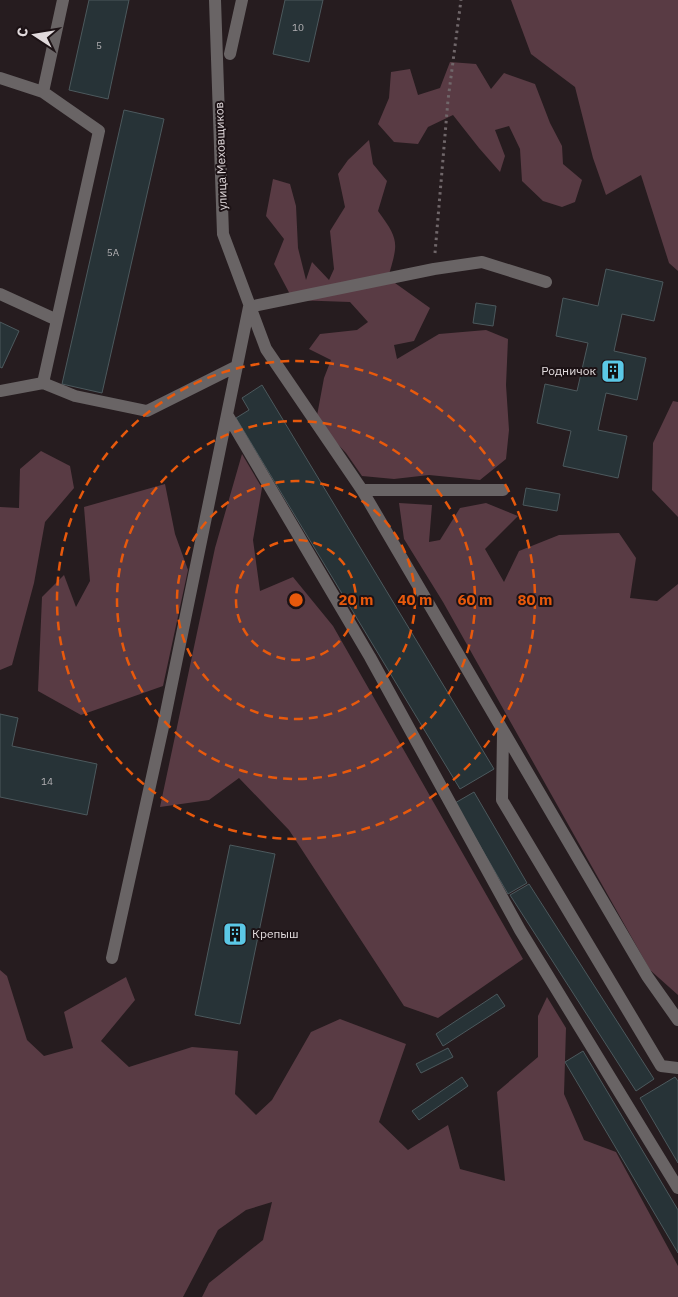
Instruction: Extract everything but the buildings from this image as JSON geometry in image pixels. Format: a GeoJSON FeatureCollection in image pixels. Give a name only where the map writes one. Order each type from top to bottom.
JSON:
{"type":"FeatureCollection","features":[{"type":"Feature","properties":{"kind":"street"},"geometry":{"type":"LineString","coordinates":[[43,92],[63,0]]}},
{"type":"Feature","properties":{"kind":"street","name":"улица Меховщиков"},"geometry":{"type":"LineString","coordinates":[[215,0],[224,234],[249,307],[266,349],[362,490],[647,976],[678,1020]]}},
{"type":"Feature","properties":{"kind":"street"},"geometry":{"type":"LineString","coordinates":[[230,54],[242,0]]}},
{"type":"Feature","properties":{"kind":"street"},"geometry":{"type":"LineString","coordinates":[[0,78],[43,92],[99,131],[43,383]]}},
{"type":"Feature","properties":{"kind":"street"},"geometry":{"type":"LineString","coordinates":[[112,958],[163,727],[249,307],[434,269],[482,262],[546,282]]}},
{"type":"Feature","properties":{"kind":"street"},"geometry":{"type":"LineString","coordinates":[[0,294],[57,320]]}},
{"type":"Feature","properties":{"kind":"street"},"geometry":{"type":"LineString","coordinates":[[0,392],[43,383],[75,396],[147,411],[237,366]]}},
{"type":"Feature","properties":{"kind":"street"},"geometry":{"type":"LineString","coordinates":[[228,416],[370,657],[520,930],[678,1188]]}},
{"type":"Feature","properties":{"kind":"street"},"geometry":{"type":"LineString","coordinates":[[362,490],[503,490]]}},
{"type":"Feature","properties":{"kind":"street"},"geometry":{"type":"LineString","coordinates":[[503,733],[502,800],[661,1066],[678,1068]]}},
{"type":"Feature","properties":{"kind":"path"},"geometry":{"type":"LineString","coordinates":[[434,269],[448,100],[461,0]]}},
{"type":"Feature","properties":{"kind":"shaded area"},"geometry":{"type":"Polygon","coordinates":[[[511,0],[678,0],[678,271],[669,263],[641,175],[606,195],[593,158],[575,87],[531,54],[511,0]]]}},
{"type":"Feature","properties":{"kind":"shaded area"},"geometry":{"type":"Polygon","coordinates":[[[450,62],[476,64],[491,89],[504,73],[535,84],[550,123],[562,146],[563,164],[582,180],[575,202],[562,207],[543,201],[522,181],[520,149],[509,126],[495,130],[505,156],[500,172],[453,115],[428,127],[418,144],[394,142],[378,124],[389,98],[391,72],[410,69],[418,95],[440,88],[450,62]]]}},
{"type":"Feature","properties":{"kind":"shaded area"},"geometry":{"type":"Polygon","coordinates":[[[369,140],[373,164],[387,181],[378,211],[390,229],[395,243],[394,257],[388,278],[430,308],[414,341],[394,345],[397,359],[439,334],[486,330],[508,339],[506,385],[509,430],[506,459],[480,480],[429,475],[394,479],[362,476],[346,453],[316,421],[324,378],[331,360],[309,349],[320,334],[357,330],[368,322],[350,302],[293,300],[274,264],[284,239],[266,216],[273,179],[290,184],[296,206],[298,248],[306,280],[312,262],[329,280],[334,269],[330,231],[345,207],[338,174],[348,160],[369,140]]]}},
{"type":"Feature","properties":{"kind":"shaded area"},"geometry":{"type":"Polygon","coordinates":[[[673,401],[678,402],[678,517],[652,490],[653,443],[673,401]]]}},
{"type":"Feature","properties":{"kind":"shaded area"},"geometry":{"type":"Polygon","coordinates":[[[41,451],[70,466],[74,488],[45,522],[34,583],[12,665],[0,670],[0,507],[19,508],[20,469],[41,451]]]}},
{"type":"Feature","properties":{"kind":"shaded area"},"geometry":{"type":"Polygon","coordinates":[[[242,454],[262,488],[253,540],[260,591],[293,577],[333,626],[523,959],[438,1018],[404,1006],[289,830],[239,778],[209,800],[160,807],[215,548],[242,454]]]}},
{"type":"Feature","properties":{"kind":"shaded area"},"geometry":{"type":"Polygon","coordinates":[[[165,484],[175,534],[188,570],[163,686],[81,715],[38,691],[42,597],[64,575],[76,607],[90,581],[84,507],[165,484]]]}},
{"type":"Feature","properties":{"kind":"shaded area"},"geometry":{"type":"Polygon","coordinates":[[[399,503],[432,505],[429,542],[440,540],[460,508],[486,503],[518,516],[485,549],[504,582],[519,551],[559,535],[619,533],[636,558],[630,598],[657,601],[678,584],[678,995],[650,970],[443,602],[404,539],[399,503]]]}},
{"type":"Feature","properties":{"kind":"shaded area"},"geometry":{"type":"Polygon","coordinates":[[[0,970],[7,976],[27,1040],[44,1056],[73,1048],[64,1012],[126,977],[135,1000],[101,1041],[129,1067],[192,1047],[238,1051],[235,1094],[256,1115],[272,1100],[311,1032],[340,1019],[406,1044],[379,1122],[408,1150],[448,1125],[460,1169],[505,1181],[497,1092],[538,1057],[538,1016],[547,997],[566,1028],[564,1094],[584,1140],[616,1152],[678,1266],[678,1297],[202,1297],[209,1283],[263,1240],[272,1202],[246,1210],[218,1230],[183,1297],[0,1297],[0,970]]]}},
{"type":"Feature","properties":{"kind":"place","name":"Родничок"},"geometry":{"type":"Point","coordinates":[613,371]}},
{"type":"Feature","properties":{"kind":"place","name":"Крепыш"},"geometry":{"type":"Point","coordinates":[235,934]}}]}
